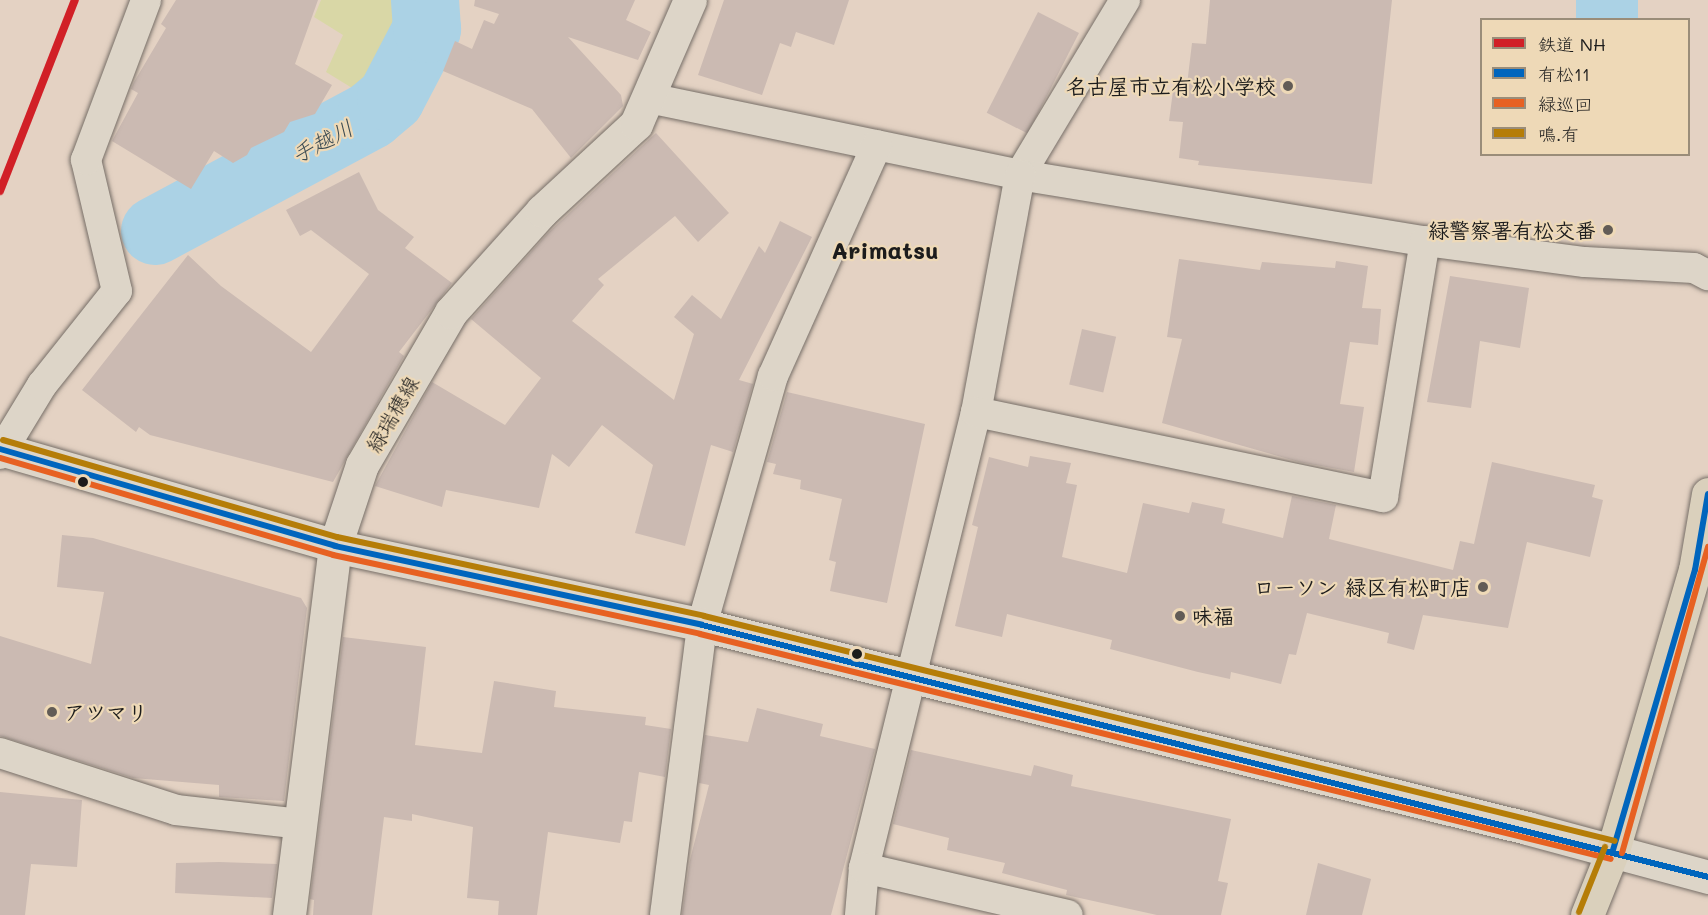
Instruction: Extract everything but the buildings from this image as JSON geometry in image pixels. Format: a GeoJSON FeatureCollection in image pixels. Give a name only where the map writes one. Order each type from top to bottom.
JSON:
{"type":"FeatureCollection","features":[{"type":"Feature","properties":{"kind":"highway"},"geometry":{"type":"LineString","coordinates":[[1587,915],[1613,850],[1695,570],[1708,494]]}},
{"type":"Feature","properties":{"kind":"main road","name":"緑瑞穂線"},"geometry":{"type":"LineString","coordinates":[[289,915],[335,546],[362,465],[451,312],[542,211],[636,124],[690,0]]}},
{"type":"Feature","properties":{"kind":"main road"},"geometry":{"type":"LineString","coordinates":[[0,451],[335,546],[702,625],[1613,850],[1708,877]]}},
{"type":"Feature","properties":{"kind":"street"},"geometry":{"type":"LineString","coordinates":[[0,451],[42,385],[117,291],[109,241],[86,160],[146,0]]}},
{"type":"Feature","properties":{"kind":"street"},"geometry":{"type":"LineString","coordinates":[[861,915],[864,868],[976,412],[1020,175],[1125,0]]}},
{"type":"Feature","properties":{"kind":"street"},"geometry":{"type":"LineString","coordinates":[[649,98],[1020,175],[1425,241],[1585,262],[1694,268],[1708,275]]}},
{"type":"Feature","properties":{"kind":"street"},"geometry":{"type":"LineString","coordinates":[[665,915],[702,625],[773,376],[877,145]]}},
{"type":"Feature","properties":{"kind":"street"},"geometry":{"type":"LineString","coordinates":[[976,412],[1383,497],[1425,241]]}},
{"type":"Feature","properties":{"kind":"street"},"geometry":{"type":"LineString","coordinates":[[0,753],[176,810],[300,824]]}},
{"type":"Feature","properties":{"kind":"street"},"geometry":{"type":"LineString","coordinates":[[864,868],[1068,915]]}},
{"type":"Feature","properties":{"kind":"shaded area"},"geometry":{"type":"Polygon","coordinates":[[[321,0],[415,0],[419,29],[408,58],[375,102],[326,72],[343,35],[314,17],[321,0]]]}},
{"type":"Feature","properties":{"kind":"water"},"geometry":{"type":"Polygon","coordinates":[[[1576,0],[1638,0],[1638,18],[1576,18],[1576,0]]]}},
{"type":"Feature","properties":{"kind":"waterway","name":"手越川"},"geometry":{"type":"LineString","coordinates":[[155,231],[371,115],[391,98],[427,29],[425,0]]}},
{"type":"Feature","properties":{"kind":"rail line","name":"NH"},"geometry":{"type":"LineString","coordinates":[[0,191],[75,0]]}},
{"type":"Feature","properties":{"kind":"transit line","name":"鳴.有"},"geometry":{"type":"LineString","coordinates":[[3,440],[337,537],[704,616],[1615,841]]}},
{"type":"Feature","properties":{"kind":"transit line","name":"有松11"},"geometry":{"type":"LineString","coordinates":[[0,449],[335,546],[702,625],[1708,877]]}},
{"type":"Feature","properties":{"kind":"transit line","name":"緑巡回"},"geometry":{"type":"LineString","coordinates":[[0,458],[333,555],[700,634],[1611,859]]}},
{"type":"Feature","properties":{"kind":"transit line","name":"有松11"},"geometry":{"type":"LineString","coordinates":[[1613,850],[1695,570],[1708,494]]}},
{"type":"Feature","properties":{"kind":"transit line","name":"緑巡回"},"geometry":{"type":"LineString","coordinates":[[1622,853],[1708,547]]}},
{"type":"Feature","properties":{"kind":"transit line","name":"鳴.有"},"geometry":{"type":"LineString","coordinates":[[1579,912],[1605,847]]}},
{"type":"Feature","properties":{"kind":"place","name":"名古屋市立有松小学校"},"geometry":{"type":"Point","coordinates":[1288,86]}},
{"type":"Feature","properties":{"kind":"place","name":"緑警察署有松交番"},"geometry":{"type":"Point","coordinates":[1608,230]}},
{"type":"Feature","properties":{"kind":"place","name":"ローソン 緑区有松町店"},"geometry":{"type":"Point","coordinates":[1483,587]}},
{"type":"Feature","properties":{"kind":"place","name":"味福"},"geometry":{"type":"Point","coordinates":[1180,616]}},
{"type":"Feature","properties":{"kind":"place","name":"アツマリ"},"geometry":{"type":"Point","coordinates":[52,712]}},
{"type":"Feature","properties":{"kind":"district","name":"Arimatsu"},"geometry":{"type":"Point","coordinates":[885,250]}}]}
